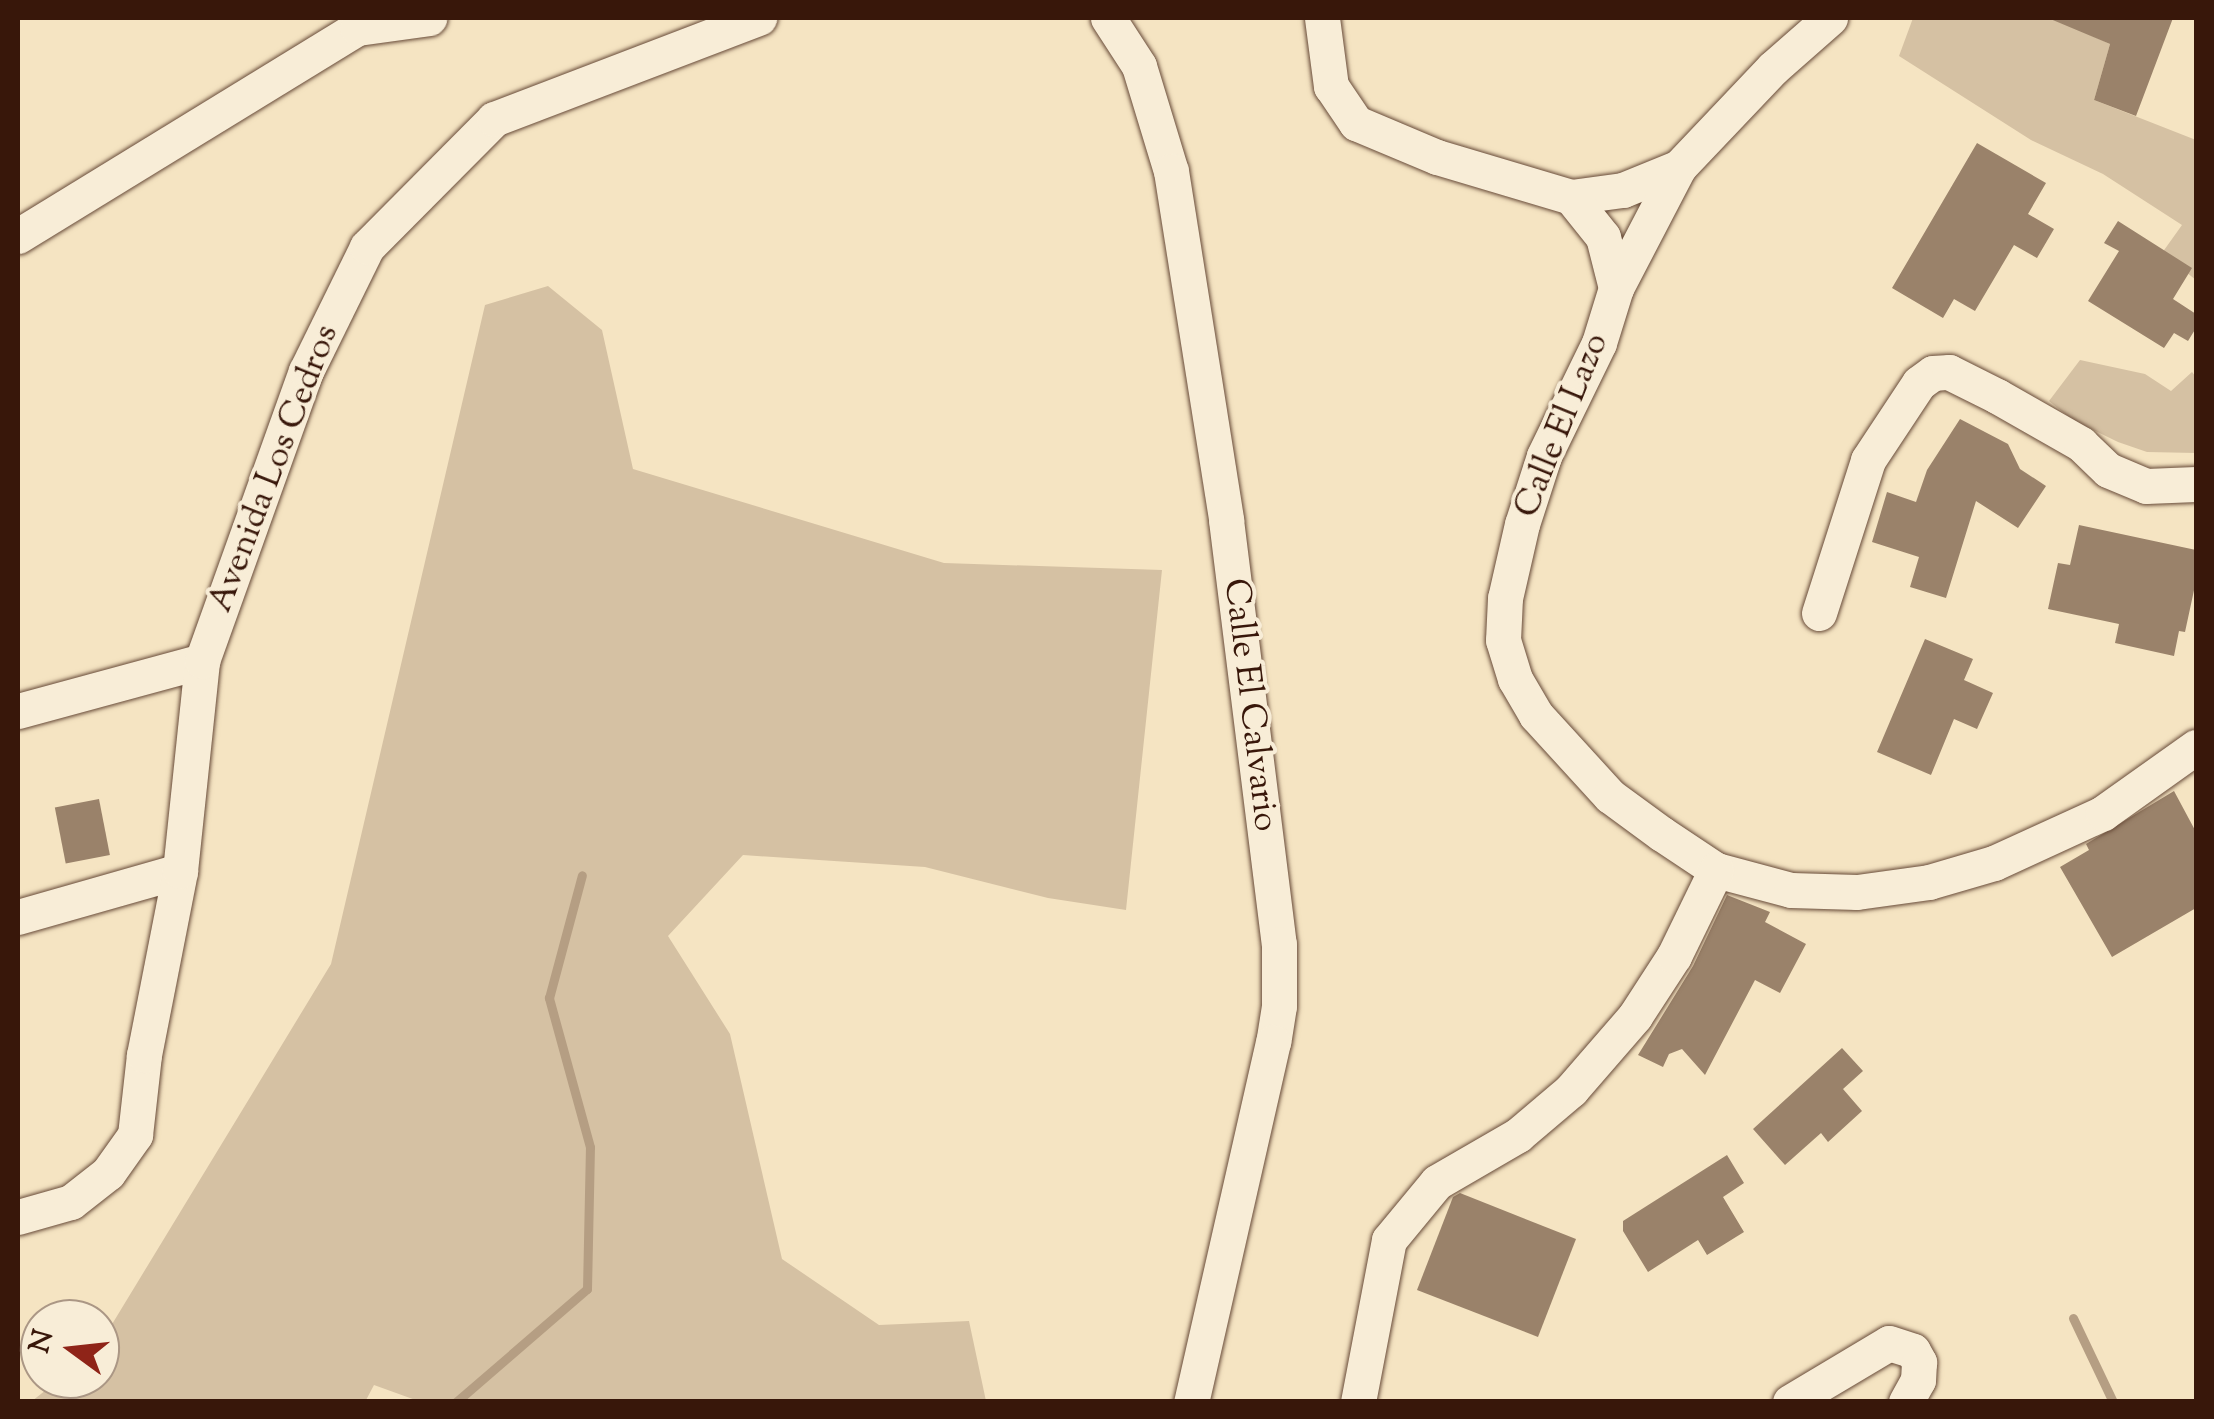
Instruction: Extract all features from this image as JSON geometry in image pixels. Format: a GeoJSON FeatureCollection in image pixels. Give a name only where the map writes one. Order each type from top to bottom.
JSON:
{"type":"FeatureCollection","features":[{"type":"Feature","properties":{"kind":"street"},"geometry":{"type":"LineString","coordinates":[[18,236],[357,28],[429,18]]}},
{"type":"Feature","properties":{"kind":"street","name":"Avenida Los Cedros"},"geometry":{"type":"LineString","coordinates":[[18,1217],[71,1202],[108,1173],[135,1136],[144,1055],[180,871],[202,662],[306,371],[367,247],[494,119],[525,121],[759,18]]}},
{"type":"Feature","properties":{"kind":"street","name":"Calle El Calvario"},"geometry":{"type":"LineString","coordinates":[[1108,18],[1140,66],[1171,171],[1226,520],[1279,944],[1279,1006],[1273,1042],[1191,1402]]}},
{"type":"Feature","properties":{"kind":"street"},"geometry":{"type":"LineString","coordinates":[[1322,18],[1331,86],[1356,122],[1437,157],[1571,197],[1624,190],[1679,167],[1772,68],[1830,18]]}},
{"type":"Feature","properties":{"kind":"street","name":"Calle El Lazo"},"geometry":{"type":"LineString","coordinates":[[1679,167],[1616,288],[1599,342],[1544,456],[1528,507],[1505,598],[1503,640],[1515,679],[1536,715],[1610,796],[1716,870],[1792,890],[1857,892],[1929,882],[1994,864],[2103,813],[2196,747]]}},
{"type":"Feature","properties":{"kind":"street"},"geometry":{"type":"LineString","coordinates":[[1571,197],[1603,236],[1616,288]]}},
{"type":"Feature","properties":{"kind":"street"},"geometry":{"type":"LineString","coordinates":[[1818,613],[1868,460],[1919,383],[1932,373],[1949,372],[1996,396],[2081,444],[2120,476],[2146,486],[2196,484]]}},
{"type":"Feature","properties":{"kind":"street"},"geometry":{"type":"LineString","coordinates":[[18,711],[202,662]]}},
{"type":"Feature","properties":{"kind":"street"},"geometry":{"type":"LineString","coordinates":[[1358,1402],[1389,1240],[1437,1182],[1518,1135],[1571,1090],[1635,1016],[1674,956],[1716,870]]}},
{"type":"Feature","properties":{"kind":"street"},"geometry":{"type":"LineString","coordinates":[[18,917],[180,871]]}},
{"type":"Feature","properties":{"kind":"street"},"geometry":{"type":"LineString","coordinates":[[1790,1402],[1889,1343],[1913,1351],[1918,1362],[1918,1380],[1906,1402]]}},
{"type":"Feature","properties":{"kind":"shaded area"},"geometry":{"type":"Polygon","coordinates":[[[1913,18],[2093,18],[2088,34],[2110,44],[2094,100],[2196,140],[2196,280],[2162,253],[2182,225],[2103,174],[2031,140],[1899,56],[1913,18]]]}},
{"type":"Feature","properties":{"kind":"shaded area"},"geometry":{"type":"Polygon","coordinates":[[[548,286],[602,330],[633,469],[944,563],[1162,570],[1126,910],[1048,898],[925,867],[743,855],[668,936],[730,1034],[782,1259],[879,1325],[969,1321],[986,1401],[421,1402],[374,1385],[365,1402],[32,1401],[120,1399],[120,1311],[331,964],[485,305],[548,286]]]}},
{"type":"Feature","properties":{"kind":"shaded area"},"geometry":{"type":"Polygon","coordinates":[[[2080,360],[2145,374],[2171,391],[2192,372],[2196,377],[2196,453],[2147,452],[2118,442],[2073,420],[2049,401],[2080,360]]]}},
{"type":"Feature","properties":{"kind":"building"},"geometry":{"type":"Polygon","coordinates":[[[2048,18],[2173,18],[2136,116],[2094,100],[2110,44],[2048,18]]]}},
{"type":"Feature","properties":{"kind":"building"},"geometry":{"type":"Polygon","coordinates":[[[1977,143],[2046,183],[2028,214],[2054,229],[2037,258],[2014,245],[1975,311],[1954,299],[1943,318],[1892,288],[1977,143]]]}},
{"type":"Feature","properties":{"kind":"building"},"geometry":{"type":"Polygon","coordinates":[[[2118,221],[2192,268],[2173,299],[2196,314],[2196,328],[2188,341],[2174,333],[2164,348],[2088,301],[2119,251],[2104,243],[2118,221]]]}},
{"type":"Feature","properties":{"kind":"building"},"geometry":{"type":"Polygon","coordinates":[[[1960,419],[2008,444],[2020,469],[2046,486],[2018,528],[1976,501],[1946,598],[1910,587],[1919,557],[1872,542],[1887,492],[1916,502],[1927,470],[1960,419]]]}},
{"type":"Feature","properties":{"kind":"building"},"geometry":{"type":"Polygon","coordinates":[[[2079,525],[2196,550],[2196,581],[2185,632],[2179,631],[2174,656],[2115,643],[2119,624],[2048,609],[2058,563],[2070,565],[2079,525]]]}},
{"type":"Feature","properties":{"kind":"building"},"geometry":{"type":"Polygon","coordinates":[[[1925,639],[1973,659],[1964,680],[1993,693],[1977,729],[1954,719],[1931,775],[1877,752],[1925,639]]]}},
{"type":"Feature","properties":{"kind":"building"},"geometry":{"type":"Polygon","coordinates":[[[2174,791],[2196,832],[2196,908],[2112,957],[2060,867],[2089,850],[2086,844],[2174,791]]]}},
{"type":"Feature","properties":{"kind":"building"},"geometry":{"type":"Polygon","coordinates":[[[99,799],[110,855],[66,864],[55,808],[99,799]]]}},
{"type":"Feature","properties":{"kind":"building"},"geometry":{"type":"Polygon","coordinates":[[[1727,895],[1770,912],[1765,922],[1806,944],[1780,993],[1755,980],[1705,1075],[1682,1049],[1669,1054],[1663,1067],[1638,1055],[1693,966],[1727,895]]]}},
{"type":"Feature","properties":{"kind":"building"},"geometry":{"type":"Polygon","coordinates":[[[1842,1048],[1863,1071],[1843,1089],[1862,1111],[1828,1142],[1821,1133],[1785,1165],[1753,1129],[1842,1048]]]}},
{"type":"Feature","properties":{"kind":"building"},"geometry":{"type":"Polygon","coordinates":[[[1727,1155],[1744,1183],[1723,1197],[1744,1232],[1707,1255],[1698,1240],[1648,1272],[1623,1231],[1623,1221],[1727,1155]]]}},
{"type":"Feature","properties":{"kind":"building"},"geometry":{"type":"Polygon","coordinates":[[[1460,1193],[1576,1239],[1538,1337],[1417,1290],[1453,1197],[1460,1193]]]}},
{"type":"Feature","properties":{"kind":"waterway"},"geometry":{"type":"LineString","coordinates":[[456,1402],[587,1289],[590,1147],[549,998],[582,875]]}},
{"type":"Feature","properties":{"kind":"waterway"},"geometry":{"type":"LineString","coordinates":[[2073,1318],[2113,1402]]}}]}
